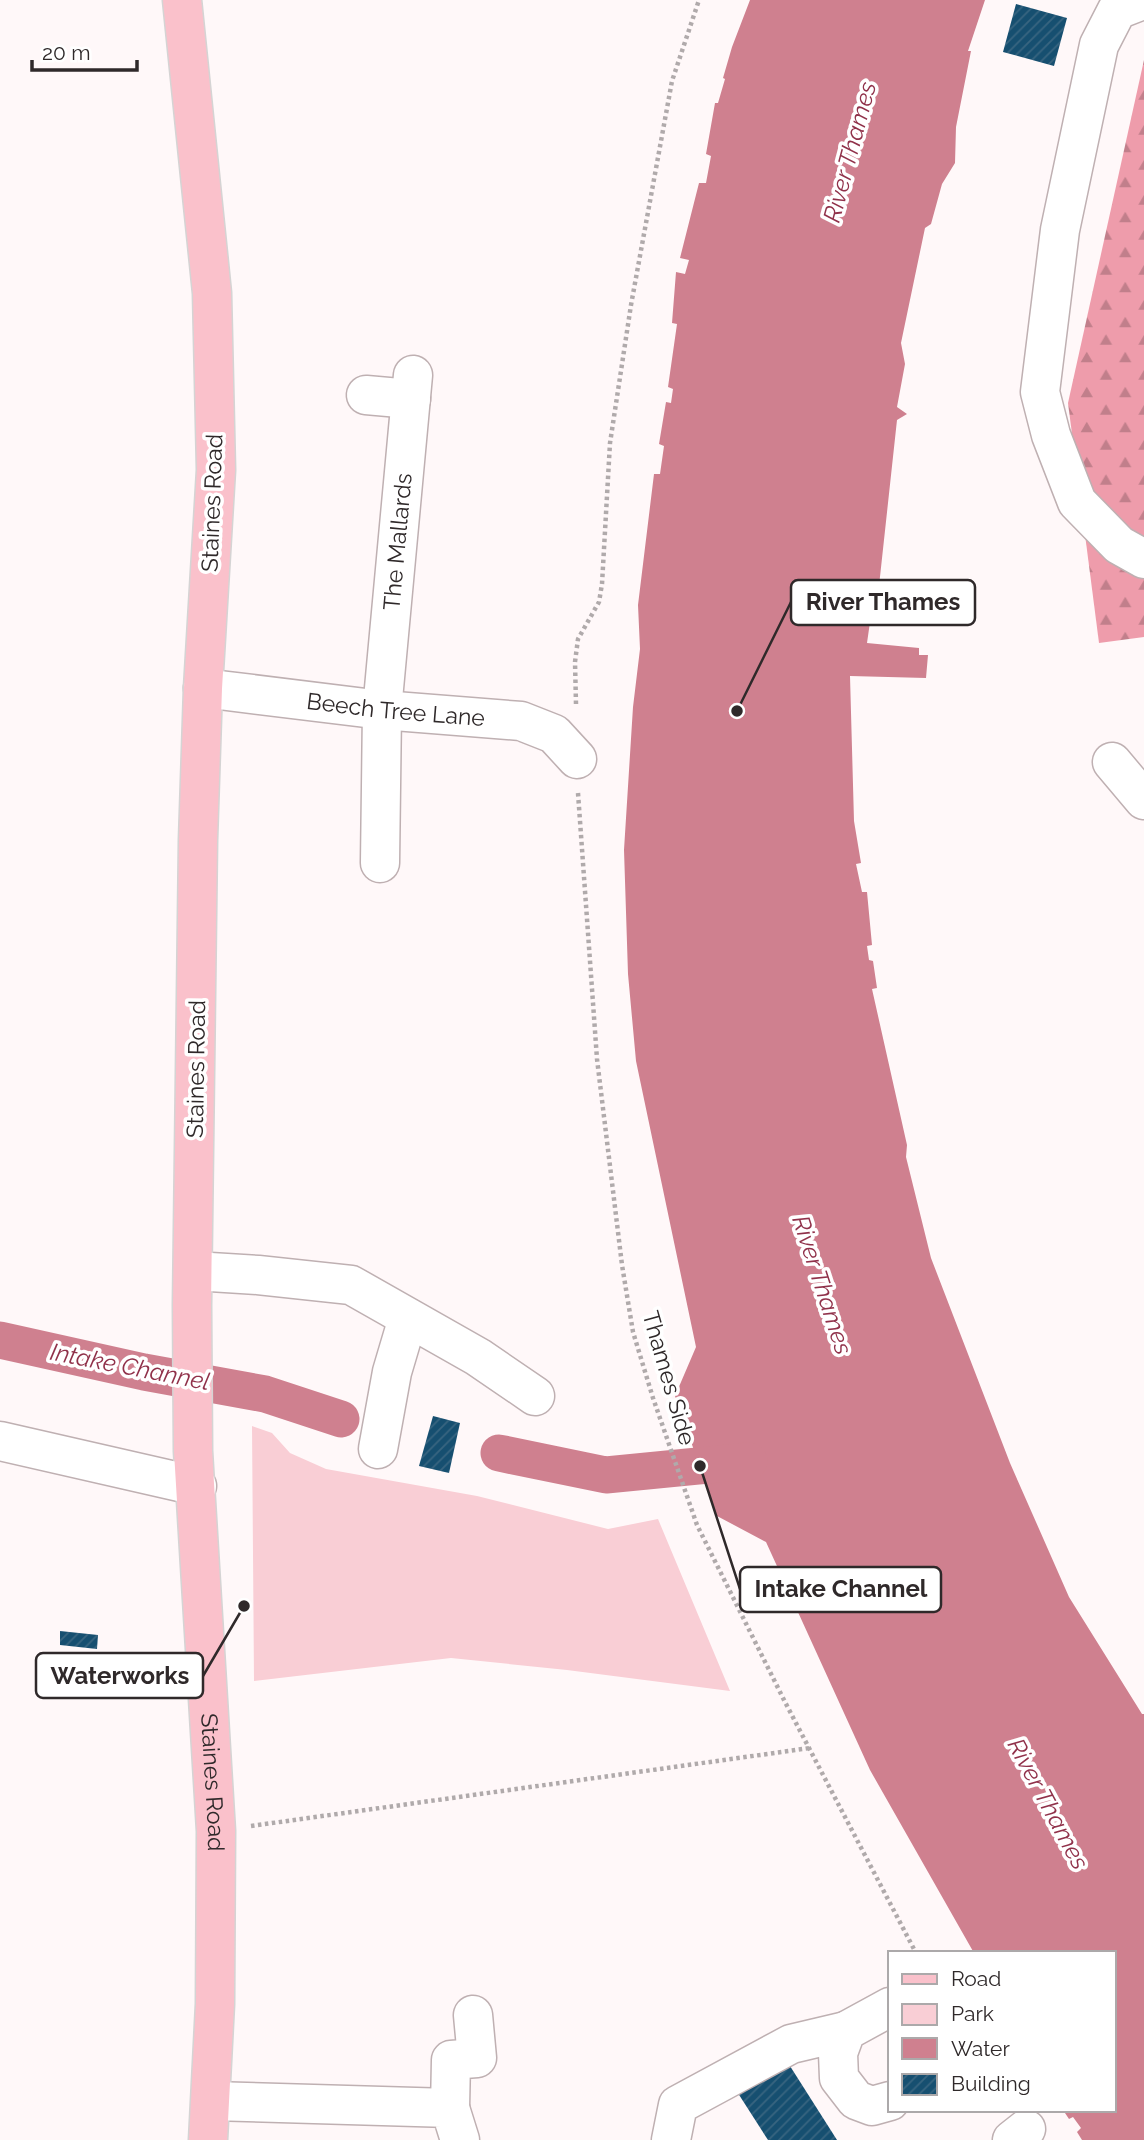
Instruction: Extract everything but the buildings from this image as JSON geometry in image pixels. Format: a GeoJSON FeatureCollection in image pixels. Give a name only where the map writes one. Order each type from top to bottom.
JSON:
{"type":"FeatureCollection","features":[{"type":"Feature","properties":{"kind":"main road","name":"Staines Road"},"geometry":{"type":"LineString","coordinates":[[182,0],[212,293],[216,470],[202,688],[193,1288],[195,1468],[216,1831],[215,2004],[208,2140]]}},
{"type":"Feature","properties":{"kind":"street"},"geometry":{"type":"LineString","coordinates":[[1143,0],[1117,10],[1099,45],[1060,230],[1040,392],[1051,435],[1077,502],[1119,545],[1144,559]]}},
{"type":"Feature","properties":{"kind":"street","name":"The Mallards"},"geometry":{"type":"LineString","coordinates":[[366,395],[412,387],[382,710],[380,863]]}},
{"type":"Feature","properties":{"kind":"street","name":"Beech Tree Lane"},"geometry":{"type":"LineString","coordinates":[[202,688],[382,710],[521,721],[554,734],[577,759]]}},
{"type":"Feature","properties":{"kind":"street"},"geometry":{"type":"LineString","coordinates":[[1112,762],[1144,800]]}},
{"type":"Feature","properties":{"kind":"street"},"geometry":{"type":"LineString","coordinates":[[193,1288],[258,1275],[351,1285],[478,1357],[535,1396]]}},
{"type":"Feature","properties":{"kind":"street"},"geometry":{"type":"LineString","coordinates":[[378,1448],[391,1372],[408,1318]]}},
{"type":"Feature","properties":{"kind":"street"},"geometry":{"type":"LineString","coordinates":[[0,1441],[195,1468]]}},
{"type":"Feature","properties":{"kind":"street"},"geometry":{"type":"LineString","coordinates":[[671,2140],[678,2105],[791,2044],[846,2031],[888,2008]]}},
{"type":"Feature","properties":{"kind":"street"},"geometry":{"type":"LineString","coordinates":[[211,2101],[349,2103],[455,2124],[451,2060],[477,2058],[473,2015]]}},
{"type":"Feature","properties":{"kind":"street"},"geometry":{"type":"LineString","coordinates":[[846,2031],[838,2053],[839,2078],[856,2100],[872,2106],[888,2102]]}},
{"type":"Feature","properties":{"kind":"path","name":"Thames Side"},"geometry":{"type":"LineString","coordinates":[[699,0],[672,81],[631,305],[610,443],[599,602],[578,639],[575,662],[580,820],[599,1073],[622,1265],[633,1332],[697,1525],[915,1951]]}},
{"type":"Feature","properties":{"kind":"path"},"geometry":{"type":"LineString","coordinates":[[216,1831],[810,1748]]}},
{"type":"Feature","properties":{"kind":"green space"},"geometry":{"type":"Polygon","coordinates":[[[1144,60],[1144,637],[1099,643],[1068,403],[1144,60]]]}},
{"type":"Feature","properties":{"kind":"green space"},"geometry":{"type":"Polygon","coordinates":[[[252,1426],[272,1433],[290,1453],[326,1469],[477,1496],[608,1529],[658,1519],[730,1691],[451,1658],[254,1681],[252,1426]]]}},
{"type":"Feature","properties":{"kind":"water"},"geometry":{"type":"Polygon","coordinates":[[[750,0],[985,0],[968,51],[971,51],[956,127],[955,163],[942,184],[931,224],[925,228],[901,343],[905,364],[897,407],[907,414],[897,420],[879,586],[875,587],[867,643],[919,648],[919,655],[928,655],[926,678],[850,676],[854,821],[861,863],[856,864],[862,892],[867,892],[872,945],[867,946],[869,960],[873,961],[877,988],[872,989],[907,1145],[906,1157],[931,1258],[1010,1463],[1069,1597],[1144,1714],[1144,2140],[1082,2140],[1077,2132],[1081,2128],[1073,2117],[1069,2119],[1064,2112],[1116,2112],[1116,1951],[973,1951],[870,1770],[766,1542],[717,1516],[675,1396],[696,1347],[636,1061],[628,974],[624,850],[633,707],[640,649],[638,605],[654,474],[660,474],[664,446],[659,444],[666,402],[671,403],[673,389],[668,387],[677,324],[672,323],[676,272],[685,274],[689,260],[680,258],[699,183],[706,183],[711,156],[706,154],[715,103],[718,103],[732,47],[750,0]]]}},
{"type":"Feature","properties":{"kind":"waterway","name":"Intake Channel"},"geometry":{"type":"LineString","coordinates":[[0,1340],[144,1372],[265,1394],[341,1419]]}},
{"type":"Feature","properties":{"kind":"waterway","name":"Intake Channel"},"geometry":{"type":"LineString","coordinates":[[499,1453],[606,1475],[749,1461]]}},
{"type":"Feature","properties":{"kind":"place","name":"River Thames"},"geometry":{"type":"Point","coordinates":[737,711]}},
{"type":"Feature","properties":{"kind":"place","name":"Intake Channel"},"geometry":{"type":"Point","coordinates":[700,1466]}},
{"type":"Feature","properties":{"kind":"place","name":"Waterworks"},"geometry":{"type":"Point","coordinates":[244,1606]}}]}
